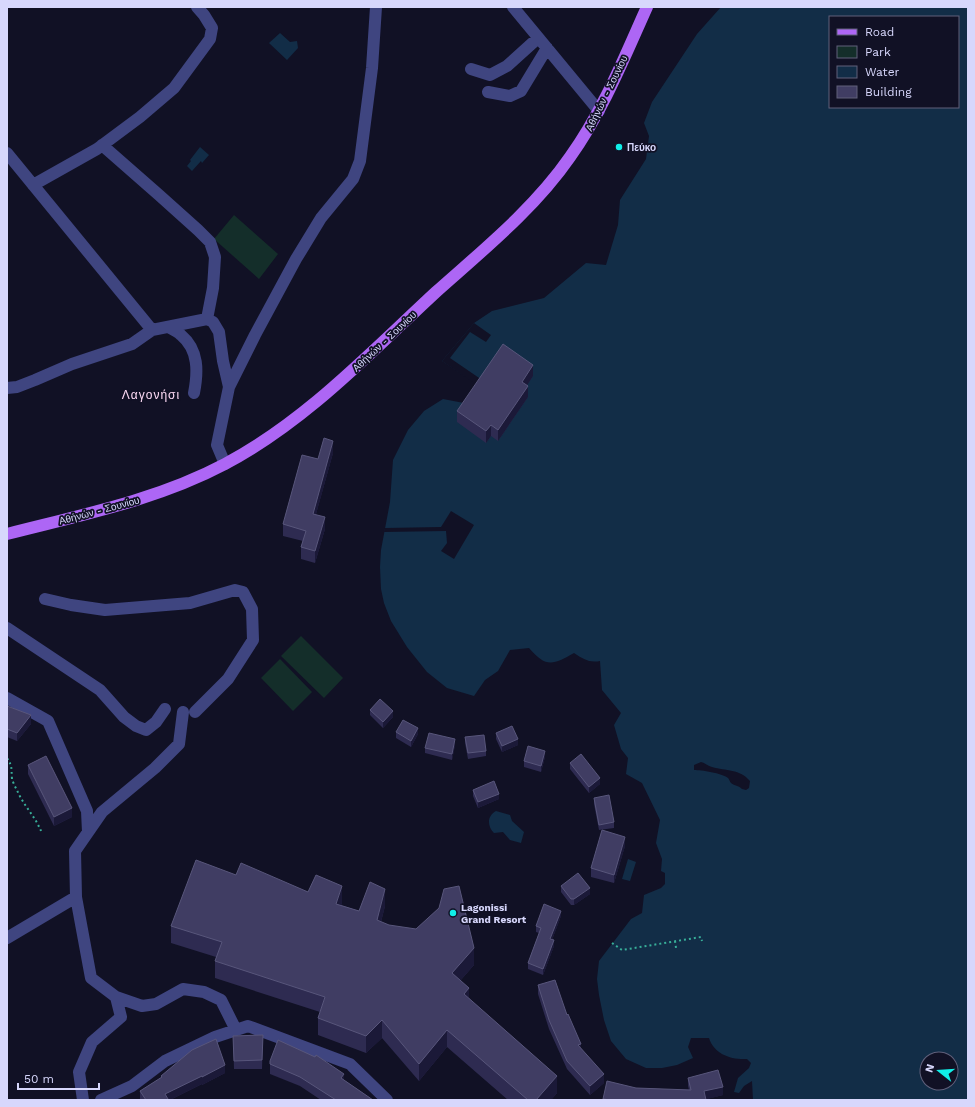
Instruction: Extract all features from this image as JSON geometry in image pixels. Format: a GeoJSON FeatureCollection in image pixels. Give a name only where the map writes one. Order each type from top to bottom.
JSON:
{"type":"FeatureCollection","features":[{"type":"Feature","properties":{"kind":"main road","name":"Αθήνών - Σουνίου"},"geometry":{"type":"LineString","coordinates":[[7,534],[105,510],[161,492],[224,464],[248,451],[285,426],[334,387],[511,224],[536,198],[570,158],[599,111],[647,7]]}},
{"type":"Feature","properties":{"kind":"street"},"geometry":{"type":"LineString","coordinates":[[33,185],[102,145],[140,118],[174,88],[199,56],[210,39],[212,28],[197,7]]}},
{"type":"Feature","properties":{"kind":"street"},"geometry":{"type":"LineString","coordinates":[[224,464],[216,445],[230,387],[255,335],[296,259],[321,218],[353,179],[360,161],[372,68],[376,7]]}},
{"type":"Feature","properties":{"kind":"street"},"geometry":{"type":"LineString","coordinates":[[518,9],[538,38],[599,111]]}},
{"type":"Feature","properties":{"kind":"street"},"geometry":{"type":"LineString","coordinates":[[471,69],[490,75],[507,66],[538,38]]}},
{"type":"Feature","properties":{"kind":"street"},"geometry":{"type":"LineString","coordinates":[[488,92],[510,96],[521,91],[547,48]]}},
{"type":"Feature","properties":{"kind":"street"},"geometry":{"type":"LineString","coordinates":[[102,145],[210,242],[215,257],[207,319]]}},
{"type":"Feature","properties":{"kind":"street"},"geometry":{"type":"LineString","coordinates":[[7,153],[152,330]]}},
{"type":"Feature","properties":{"kind":"street"},"geometry":{"type":"LineString","coordinates":[[7,388],[17,387],[72,364],[132,344],[152,330],[207,319],[213,322],[219,332],[223,361],[230,387]]}},
{"type":"Feature","properties":{"kind":"street"},"geometry":{"type":"LineString","coordinates":[[168,327],[181,335],[192,348],[196,363],[194,393]]}},
{"type":"Feature","properties":{"kind":"street"},"geometry":{"type":"LineString","coordinates":[[45,599],[104,610],[190,603],[235,590],[243,592],[252,609],[253,640],[228,679],[189,712],[179,744],[155,768],[102,812],[75,851],[76,897],[91,978],[116,997],[142,1006],[156,1004],[183,989],[204,992],[221,1000],[236,1030]]}},
{"type":"Feature","properties":{"kind":"street"},"geometry":{"type":"LineString","coordinates":[[7,628],[100,690],[124,717],[136,726],[146,730],[156,722],[165,709]]}},
{"type":"Feature","properties":{"kind":"street"},"geometry":{"type":"LineString","coordinates":[[7,698],[48,721],[87,811],[88,832]]}},
{"type":"Feature","properties":{"kind":"street"},"geometry":{"type":"LineString","coordinates":[[7,938],[76,897]]}},
{"type":"Feature","properties":{"kind":"street"},"geometry":{"type":"LineString","coordinates":[[83,1100],[79,1072],[92,1042],[121,1017],[116,997]]}},
{"type":"Feature","properties":{"kind":"street"},"geometry":{"type":"LineString","coordinates":[[101,1100],[132,1086],[165,1061],[215,1037],[248,1026],[350,1064],[387,1100]]}},
{"type":"Feature","properties":{"kind":"path"},"geometry":{"type":"LineString","coordinates":[[7,758],[12,766],[12,779],[17,791],[31,812],[41,831]]}},
{"type":"Feature","properties":{"kind":"path"},"geometry":{"type":"LineString","coordinates":[[612,943],[622,950],[701,937],[702,941]]}},
{"type":"Feature","properties":{"kind":"path"},"geometry":{"type":"LineString","coordinates":[[674,941],[676,948]]}},
{"type":"Feature","properties":{"kind":"green space"},"geometry":{"type":"Polygon","coordinates":[[[234,215],[278,254],[259,279],[214,239],[234,215]]]}},
{"type":"Feature","properties":{"kind":"green space"},"geometry":{"type":"Polygon","coordinates":[[[301,636],[343,678],[324,698],[281,656],[301,636]]]}},
{"type":"Feature","properties":{"kind":"green space"},"geometry":{"type":"Polygon","coordinates":[[[280,659],[312,692],[293,711],[261,678],[280,659]]]}},
{"type":"Feature","properties":{"kind":"water"},"geometry":{"type":"Polygon","coordinates":[[[721,7],[968,7],[968,1100],[753,1100],[752,1081],[744,1086],[739,1093],[734,1092],[738,1078],[749,1068],[751,1063],[747,1059],[724,1055],[711,1044],[709,1038],[691,1038],[688,1047],[693,1058],[677,1065],[662,1068],[646,1068],[626,1059],[611,1041],[604,1020],[597,979],[599,961],[631,919],[642,913],[644,895],[661,888],[665,884],[665,873],[661,871],[662,859],[656,843],[660,820],[642,783],[626,774],[628,758],[621,749],[614,725],[621,713],[602,690],[600,661],[586,660],[574,653],[555,662],[545,662],[529,648],[510,650],[498,671],[485,680],[474,696],[447,688],[427,672],[407,647],[391,621],[384,603],[381,589],[381,550],[390,502],[393,460],[408,430],[424,411],[443,399],[469,404],[481,387],[442,361],[474,323],[492,311],[544,298],[586,263],[606,265],[618,225],[620,200],[646,159],[649,136],[644,123],[652,102],[697,34],[721,7]],[[701,762],[694,765],[694,770],[706,771],[725,776],[731,783],[742,789],[746,790],[749,788],[750,781],[742,774],[712,767],[701,762]]]}},
{"type":"Feature","properties":{"kind":"water"},"geometry":{"type":"Polygon","coordinates":[[[280,33],[290,42],[297,41],[298,48],[287,60],[269,43],[280,33]]]}},
{"type":"Feature","properties":{"kind":"water"},"geometry":{"type":"Polygon","coordinates":[[[200,147],[209,155],[192,171],[187,166],[200,147]]]}},
{"type":"Feature","properties":{"kind":"water"},"geometry":{"type":"Polygon","coordinates":[[[496,811],[510,815],[512,821],[524,832],[521,843],[510,840],[503,832],[494,833],[490,827],[489,821],[493,813],[496,811]]]}},
{"type":"Feature","properties":{"kind":"water"},"geometry":{"type":"Polygon","coordinates":[[[628,859],[636,862],[630,881],[622,879],[628,859]]]}},
{"type":"Feature","properties":{"kind":"pier"},"geometry":{"type":"Polygon","coordinates":[[[474,323],[491,335],[486,342],[470,332],[450,358],[485,382],[481,388],[442,361],[474,323]]]}},
{"type":"Feature","properties":{"kind":"pier"},"geometry":{"type":"Polygon","coordinates":[[[451,511],[474,525],[454,559],[441,551],[447,543],[446,531],[384,532],[385,528],[441,527],[451,511]]]}},
{"type":"Feature","properties":{"kind":"building"},"geometry":{"type":"Polygon","coordinates":[[[503,344],[533,365],[522,382],[528,386],[498,430],[491,425],[486,431],[457,411],[503,344]]]}},
{"type":"Feature","properties":{"kind":"building"},"geometry":{"type":"Polygon","coordinates":[[[324,438],[333,441],[313,514],[325,517],[315,551],[301,547],[306,531],[283,524],[302,455],[318,459],[324,438]]]}},
{"type":"Feature","properties":{"kind":"building"},"geometry":{"type":"Polygon","coordinates":[[[380,699],[393,711],[383,722],[370,710],[380,699]]]}},
{"type":"Feature","properties":{"kind":"building"},"geometry":{"type":"Polygon","coordinates":[[[7,706],[31,715],[17,733],[7,729],[7,706]]]}},
{"type":"Feature","properties":{"kind":"building"},"geometry":{"type":"Polygon","coordinates":[[[403,720],[418,728],[411,741],[396,732],[403,720]]]}},
{"type":"Feature","properties":{"kind":"building"},"geometry":{"type":"Polygon","coordinates":[[[512,726],[518,739],[502,746],[496,733],[512,726]]]}},
{"type":"Feature","properties":{"kind":"building"},"geometry":{"type":"Polygon","coordinates":[[[429,733],[455,739],[452,754],[425,748],[429,733]]]}},
{"type":"Feature","properties":{"kind":"building"},"geometry":{"type":"Polygon","coordinates":[[[484,735],[486,751],[468,753],[465,737],[484,735]]]}},
{"type":"Feature","properties":{"kind":"building"},"geometry":{"type":"Polygon","coordinates":[[[528,746],[545,751],[541,766],[524,761],[528,746]]]}},
{"type":"Feature","properties":{"kind":"building"},"geometry":{"type":"Polygon","coordinates":[[[581,754],[600,778],[589,787],[570,763],[581,754]]]}},
{"type":"Feature","properties":{"kind":"building"},"geometry":{"type":"Polygon","coordinates":[[[46,756],[72,808],[54,817],[28,765],[46,756]]]}},
{"type":"Feature","properties":{"kind":"building"},"geometry":{"type":"Polygon","coordinates":[[[494,781],[499,794],[478,802],[473,790],[494,781]]]}},
{"type":"Feature","properties":{"kind":"building"},"geometry":{"type":"Polygon","coordinates":[[[609,795],[614,822],[599,825],[594,798],[609,795]]]}},
{"type":"Feature","properties":{"kind":"building"},"geometry":{"type":"Polygon","coordinates":[[[602,830],[625,837],[614,875],[591,868],[602,830]]]}},
{"type":"Feature","properties":{"kind":"building"},"geometry":{"type":"Polygon","coordinates":[[[196,860],[236,875],[241,863],[308,892],[316,875],[342,886],[336,904],[359,911],[370,882],[385,889],[377,920],[389,925],[416,929],[439,908],[444,889],[459,886],[474,948],[452,973],[469,988],[464,994],[557,1076],[536,1100],[528,1100],[447,1030],[419,1064],[382,1020],[366,1036],[318,1018],[325,997],[215,961],[222,942],[171,926],[196,860]]]}},
{"type":"Feature","properties":{"kind":"building"},"geometry":{"type":"Polygon","coordinates":[[[578,873],[590,888],[574,899],[571,899],[561,886],[578,873]]]}},
{"type":"Feature","properties":{"kind":"building"},"geometry":{"type":"Polygon","coordinates":[[[544,904],[561,911],[550,939],[554,940],[543,969],[528,963],[541,928],[536,926],[544,904]]]}},
{"type":"Feature","properties":{"kind":"building"},"geometry":{"type":"Polygon","coordinates":[[[555,980],[567,1015],[568,1014],[581,1044],[578,1045],[604,1074],[590,1086],[567,1061],[549,1020],[538,985],[555,980]]]}},
{"type":"Feature","properties":{"kind":"building"},"geometry":{"type":"Polygon","coordinates":[[[263,1035],[262,1060],[234,1061],[233,1036],[263,1035]]]}},
{"type":"Feature","properties":{"kind":"building"},"geometry":{"type":"Polygon","coordinates":[[[216,1039],[225,1065],[165,1094],[168,1099],[167,1100],[146,1100],[140,1091],[162,1077],[161,1076],[192,1050],[216,1039]]]}},
{"type":"Feature","properties":{"kind":"building"},"geometry":{"type":"Polygon","coordinates":[[[278,1040],[315,1057],[316,1055],[344,1074],[341,1078],[373,1100],[336,1100],[300,1077],[270,1064],[278,1040]]]}},
{"type":"Feature","properties":{"kind":"building"},"geometry":{"type":"Polygon","coordinates":[[[718,1070],[723,1087],[704,1091],[706,1100],[603,1099],[607,1081],[636,1088],[691,1090],[688,1078],[718,1070]]]}},
{"type":"Feature","properties":{"kind":"place","name":"Πεύκο"},"geometry":{"type":"Point","coordinates":[619,147]}},
{"type":"Feature","properties":{"kind":"place","name":"Lagonissi Grand Resort"},"geometry":{"type":"Point","coordinates":[453,913]}},
{"type":"Feature","properties":{"kind":"district","name":"Λαγονήσι"},"geometry":{"type":"Point","coordinates":[151,395]}}]}
